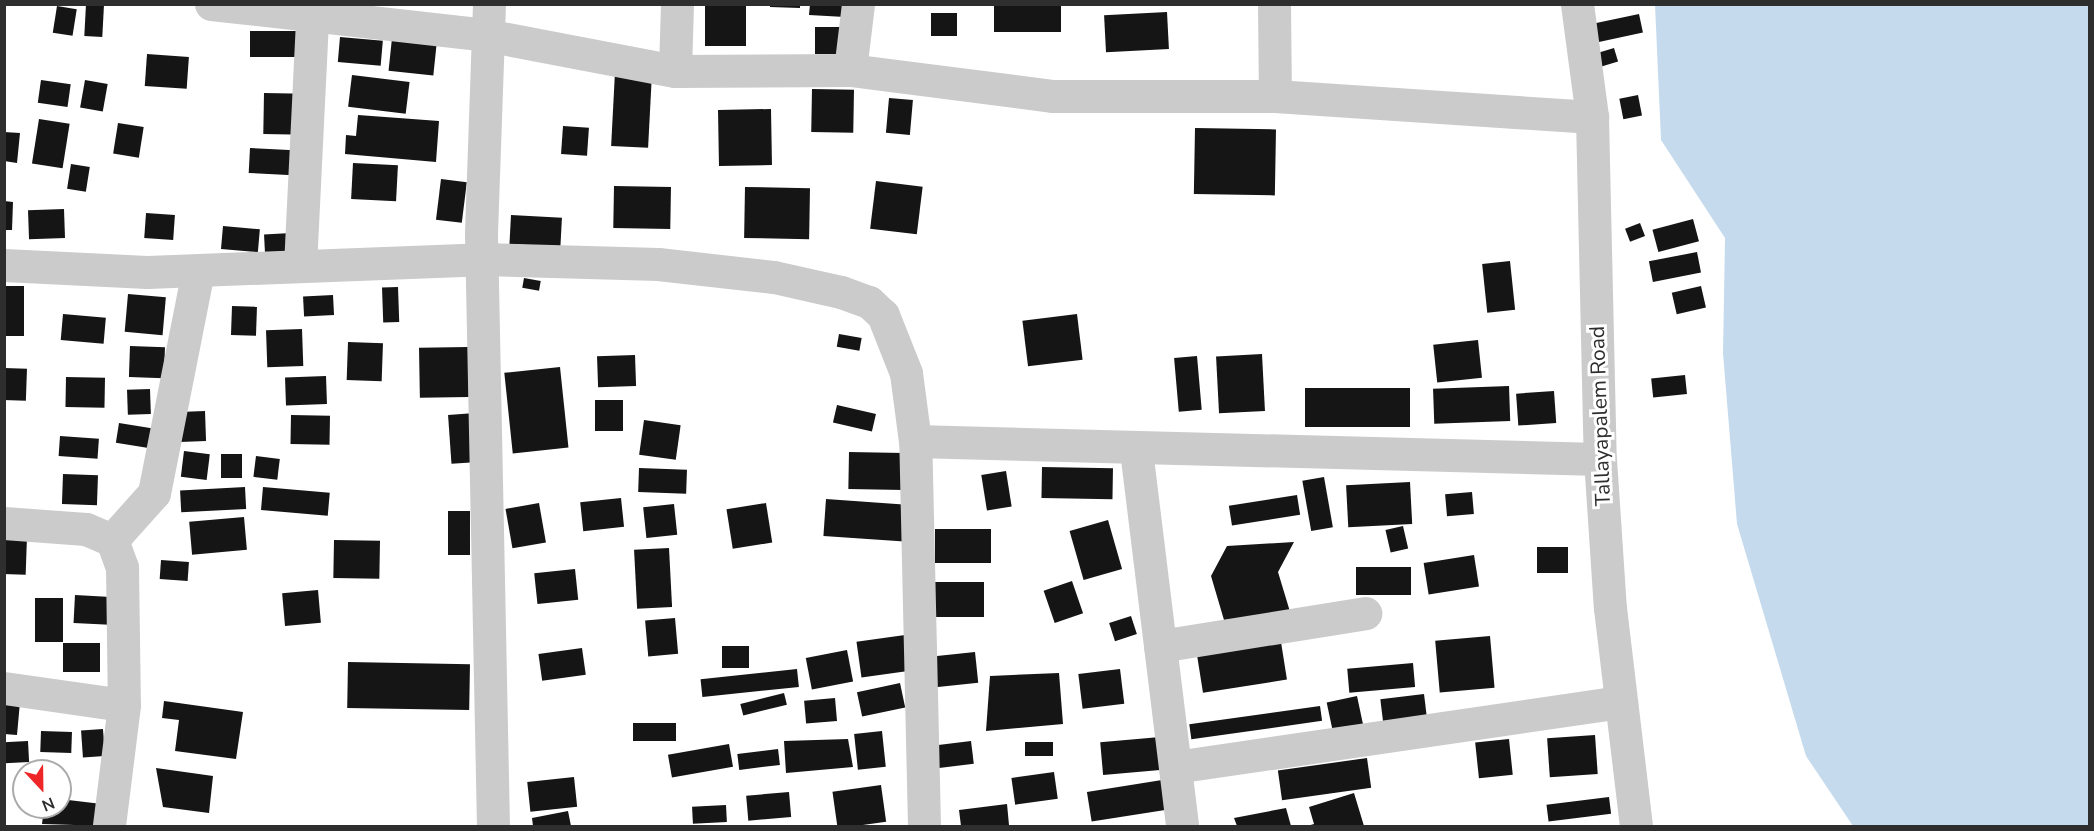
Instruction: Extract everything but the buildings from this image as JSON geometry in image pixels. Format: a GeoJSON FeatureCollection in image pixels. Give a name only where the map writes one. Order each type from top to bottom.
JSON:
{"type":"FeatureCollection","features":[{"type":"Feature","properties":{"kind":"street"},"geometry":{"type":"LineString","coordinates":[[211,4],[487,20],[675,71],[850,70],[1053,96],[1275,96],[1592,117]]}},
{"type":"Feature","properties":{"kind":"street"},"geometry":{"type":"LineString","coordinates":[[675,71],[677,4]]}},
{"type":"Feature","properties":{"kind":"street"},"geometry":{"type":"LineString","coordinates":[[850,70],[858,4]]}},
{"type":"Feature","properties":{"kind":"street"},"geometry":{"type":"LineString","coordinates":[[1275,4],[1275,96]]}},
{"type":"Feature","properties":{"kind":"street","name":"Tallayapalem Road"},"geometry":{"type":"LineString","coordinates":[[1577,4],[1592,117],[1600,459],[1619,702],[1636,826]]}},
{"type":"Feature","properties":{"kind":"street"},"geometry":{"type":"LineString","coordinates":[[300,266],[313,9]]}},
{"type":"Feature","properties":{"kind":"street"},"geometry":{"type":"LineString","coordinates":[[487,20],[482,259],[493,826]]}},
{"type":"Feature","properties":{"kind":"street"},"geometry":{"type":"LineString","coordinates":[[4,265],[198,270],[482,259],[736,271],[869,302],[897,342],[915,441],[924,826]]}},
{"type":"Feature","properties":{"kind":"street"},"geometry":{"type":"LineString","coordinates":[[112,540],[154,493],[198,270]]}},
{"type":"Feature","properties":{"kind":"street"},"geometry":{"type":"LineString","coordinates":[[915,441],[1136,450],[1600,459]]}},
{"type":"Feature","properties":{"kind":"street"},"geometry":{"type":"LineString","coordinates":[[1136,450],[1182,826]]}},
{"type":"Feature","properties":{"kind":"street"},"geometry":{"type":"LineString","coordinates":[[4,523],[86,529],[112,540],[122,567],[124,705],[108,826]]}},
{"type":"Feature","properties":{"kind":"street"},"geometry":{"type":"LineString","coordinates":[[1160,646],[1365,613]]}},
{"type":"Feature","properties":{"kind":"street"},"geometry":{"type":"LineString","coordinates":[[4,688],[124,705]]}},
{"type":"Feature","properties":{"kind":"street"},"geometry":{"type":"LineString","coordinates":[[1175,767],[1619,702]]}},
{"type":"Feature","properties":{"kind":"water"},"geometry":{"type":"Polygon","coordinates":[[[1655,5],[2089,5],[2089,826],[1853,826],[1806,756],[1737,524],[1723,353],[1725,238],[1661,140],[1655,5]]]}}]}
